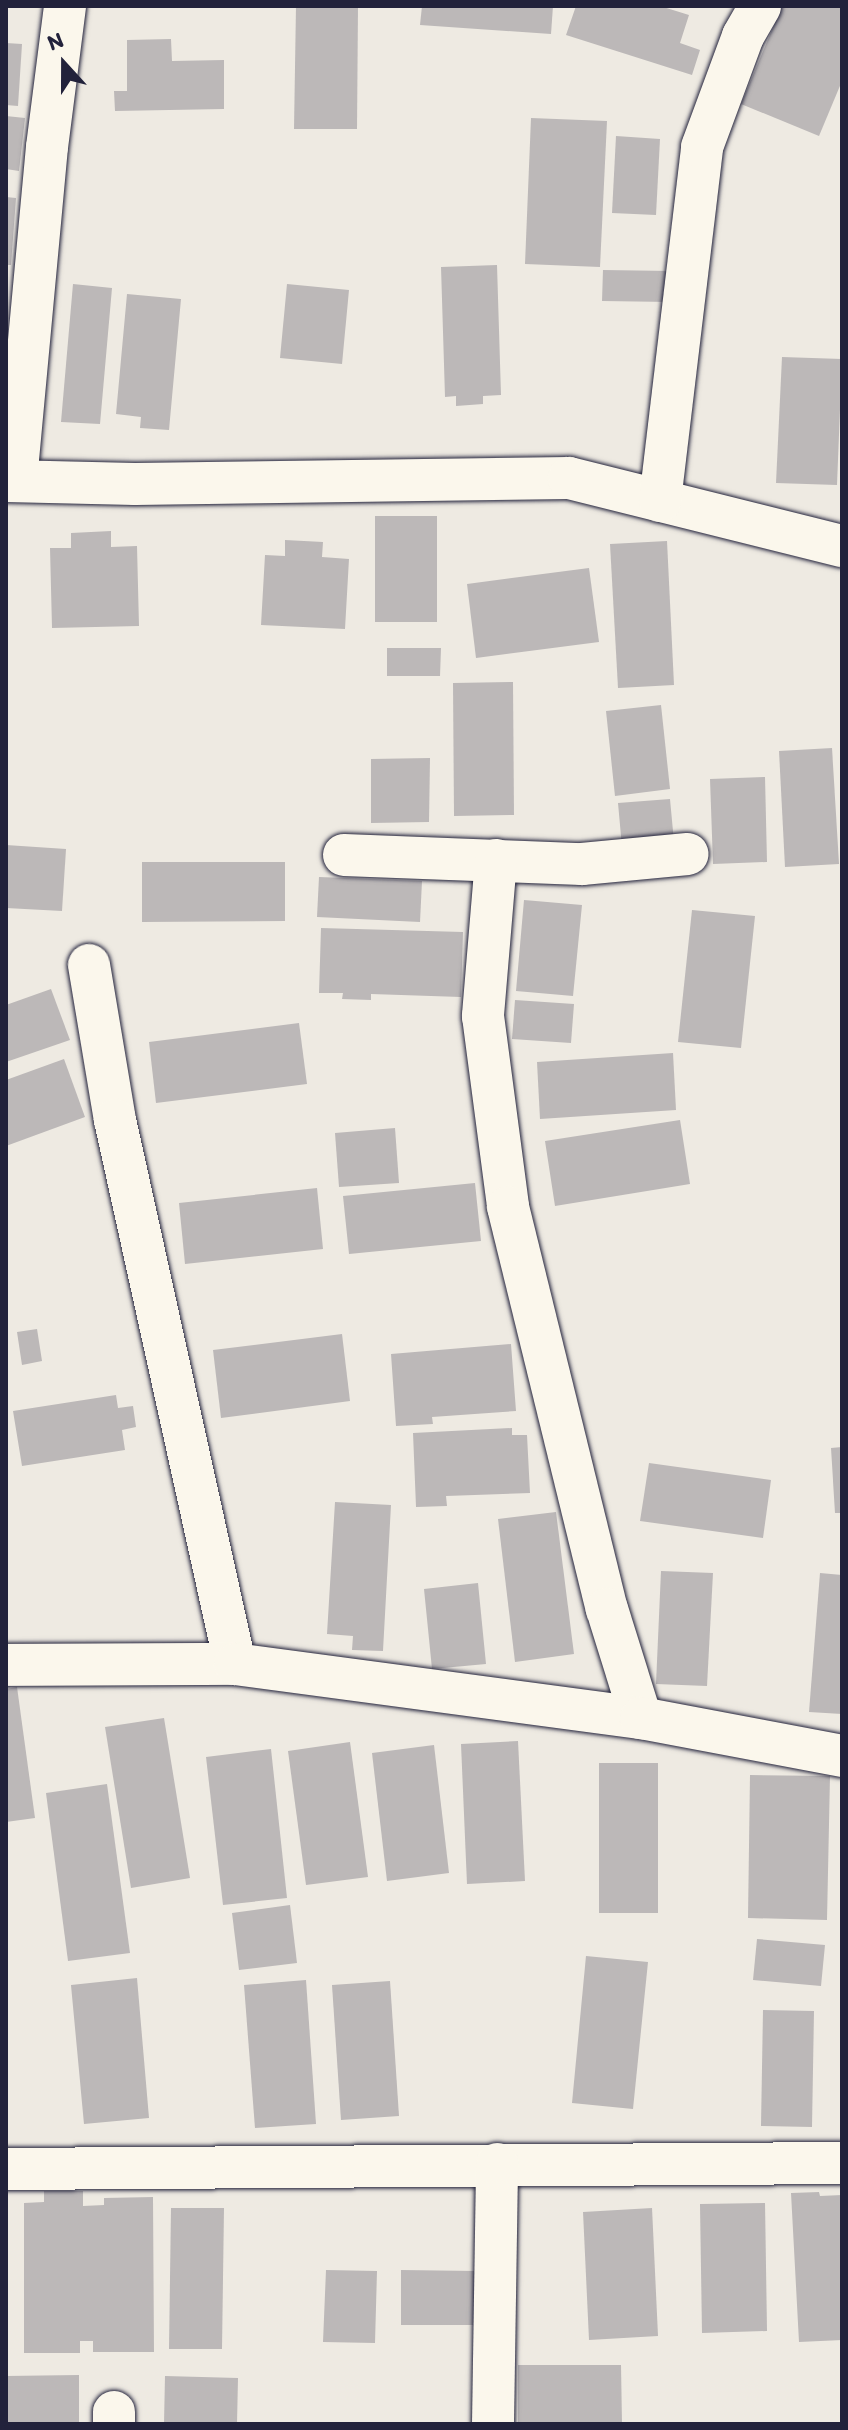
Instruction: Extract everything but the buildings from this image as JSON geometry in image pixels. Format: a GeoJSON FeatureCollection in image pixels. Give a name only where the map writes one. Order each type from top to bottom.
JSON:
{"type":"FeatureCollection","features":[{"type":"Feature","properties":{"kind":"street"},"geometry":{"type":"LineString","coordinates":[[65,6],[47,147],[31,345],[11,481],[135,484],[569,478],[842,546]]}},
{"type":"Feature","properties":{"kind":"street"},"geometry":{"type":"LineString","coordinates":[[660,501],[702,147],[743,36],[760,6]]}},
{"type":"Feature","properties":{"kind":"street"},"geometry":{"type":"LineString","coordinates":[[344,855],[582,864],[688,854]]}},
{"type":"Feature","properties":{"kind":"street"},"geometry":{"type":"LineString","coordinates":[[496,860],[483,1016],[508,1207],[607,1609],[641,1718]]}},
{"type":"Feature","properties":{"kind":"street"},"geometry":{"type":"LineString","coordinates":[[89,965],[115,1120],[235,1664]]}},
{"type":"Feature","properties":{"kind":"street"},"geometry":{"type":"LineString","coordinates":[[6,1665],[235,1664],[641,1718],[842,1756]]}},
{"type":"Feature","properties":{"kind":"street"},"geometry":{"type":"LineString","coordinates":[[6,2169],[842,2163]]}},
{"type":"Feature","properties":{"kind":"street"},"geometry":{"type":"LineString","coordinates":[[493,2424],[497,2164]]}}]}
